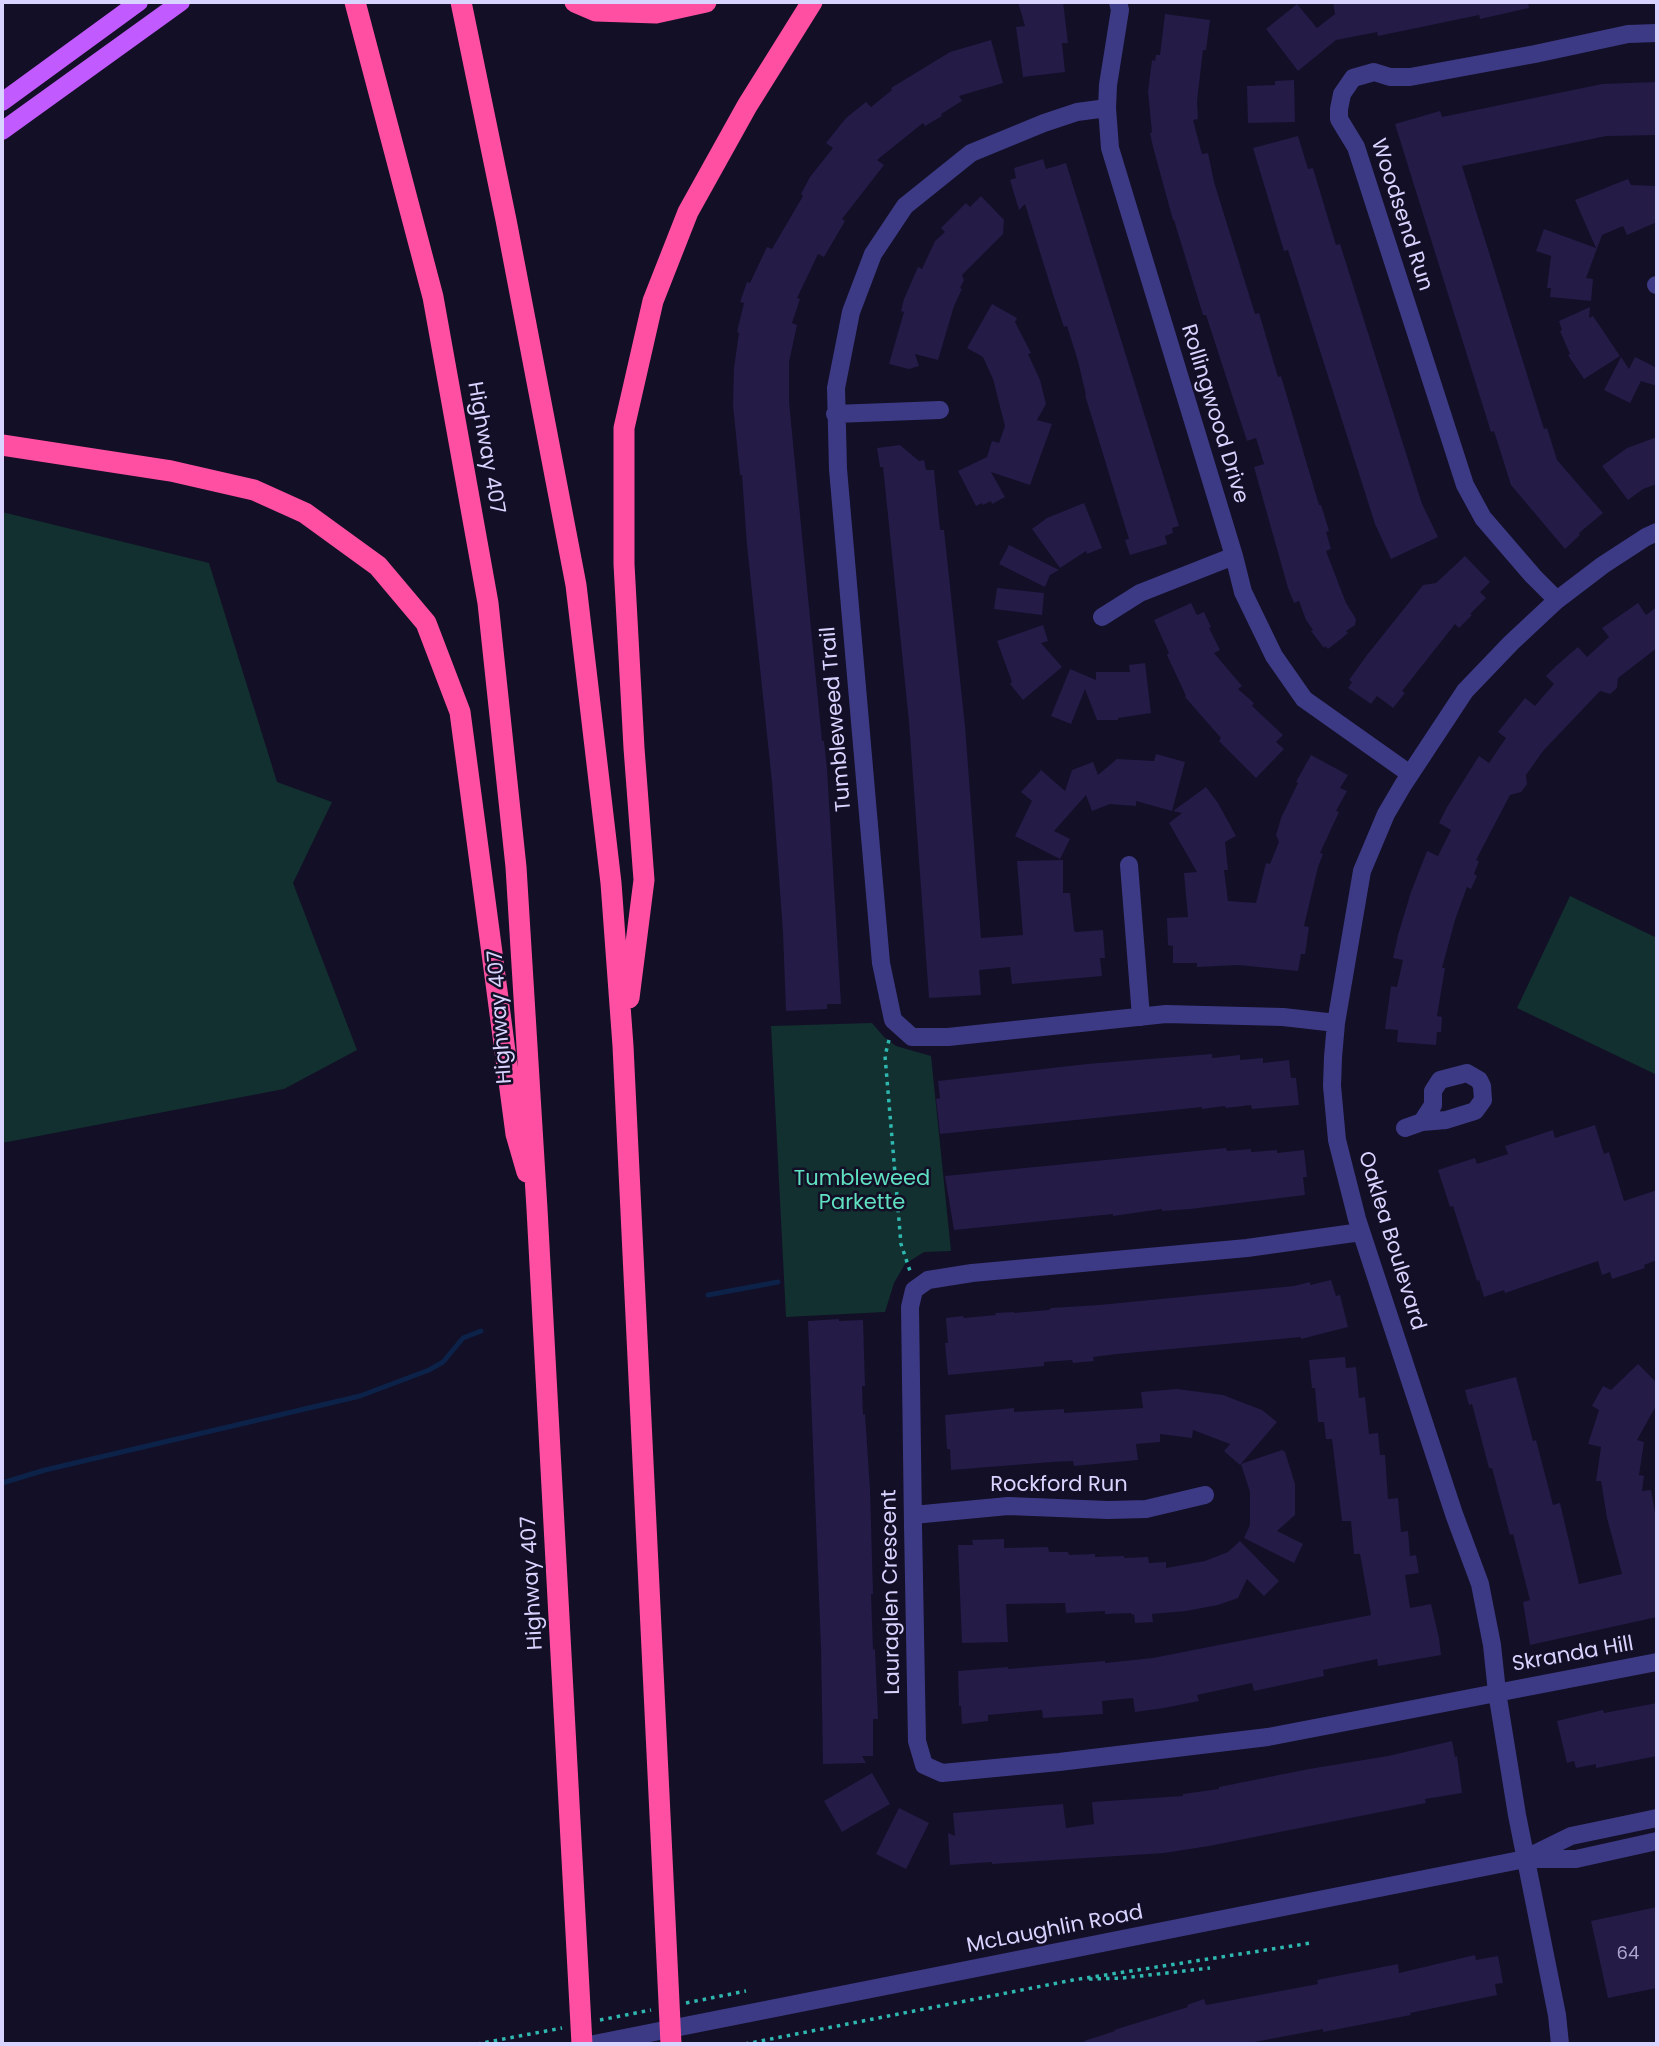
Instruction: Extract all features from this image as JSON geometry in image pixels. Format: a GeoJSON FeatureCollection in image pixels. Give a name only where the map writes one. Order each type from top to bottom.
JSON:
{"type":"FeatureCollection","features":[{"type":"Feature","properties":{"kind":"highway","name":"Highway 407"},"geometry":{"type":"LineString","coordinates":[[355,2],[433,297],[488,603],[516,867],[537,1209],[577,2035]]}},
{"type":"Feature","properties":{"kind":"highway"},"geometry":{"type":"LineString","coordinates":[[461,2],[506,219],[576,585],[611,883],[624,1046],[671,2044]]}},
{"type":"Feature","properties":{"kind":"highway"},"geometry":{"type":"LineString","coordinates":[[575,2],[596,11],[656,13],[706,2]]}},
{"type":"Feature","properties":{"kind":"highway"},"geometry":{"type":"LineString","coordinates":[[624,1046],[644,880],[625,577],[624,428],[653,301],[688,212],[747,106],[812,2]]}},
{"type":"Feature","properties":{"kind":"highway"},"geometry":{"type":"LineString","coordinates":[[2,445],[171,471],[254,490],[306,513],[378,566],[426,623],[460,712],[516,1134],[537,1209]]}},
{"type":"Feature","properties":{"kind":"main road"},"geometry":{"type":"LineString","coordinates":[[2,102],[139,2]]}},
{"type":"Feature","properties":{"kind":"main road"},"geometry":{"type":"LineString","coordinates":[[2,131],[181,2]]}},
{"type":"Feature","properties":{"kind":"street","name":"Rollingwood Drive"},"geometry":{"type":"LineString","coordinates":[[1118,2],[1120,10],[1108,85],[1110,148],[1244,592],[1274,656],[1304,699],[1410,774]]}},
{"type":"Feature","properties":{"kind":"street","name":"Woodsend Run"},"geometry":{"type":"LineString","coordinates":[[1557,600],[1483,518],[1465,485],[1356,147],[1339,119],[1339,109],[1342,94],[1353,78],[1374,72],[1390,77],[1410,77],[1628,34],[1657,33]]}},
{"type":"Feature","properties":{"kind":"street","name":"Tumbleweed Trail"},"geometry":{"type":"LineString","coordinates":[[893,1020],[881,963],[838,469],[836,388],[851,312],[873,254],[905,206],[971,153],[1077,112],[1107,108]]}},
{"type":"Feature","properties":{"kind":"street"},"geometry":{"type":"LineString","coordinates":[[835,414],[940,410]]}},
{"type":"Feature","properties":{"kind":"street","name":"Oaklea Boulevard"},"geometry":{"type":"LineString","coordinates":[[1560,2044],[1557,2015],[1525,1859],[1480,1584],[1454,1514],[1361,1232],[1342,1166],[1332,1086],[1336,1023],[1362,871],[1386,814],[1410,774],[1465,691],[1511,643],[1557,600],[1604,565],[1657,532]]}},
{"type":"Feature","properties":{"kind":"street"},"geometry":{"type":"LineString","coordinates":[[1102,617],[1140,593],[1234,556]]}},
{"type":"Feature","properties":{"kind":"street"},"geometry":{"type":"LineString","coordinates":[[1129,865],[1141,1017]]}},
{"type":"Feature","properties":{"kind":"street"},"geometry":{"type":"LineString","coordinates":[[893,1020],[912,1037],[948,1037],[1166,1014],[1283,1017],[1336,1023]]}},
{"type":"Feature","properties":{"kind":"street"},"geometry":{"type":"LineString","coordinates":[[1405,1128],[1422,1122]]}},
{"type":"Feature","properties":{"kind":"street"},"geometry":{"type":"LineString","coordinates":[[914,1290],[928,1280],[972,1273],[1247,1248],[1361,1232]]}},
{"type":"Feature","properties":{"kind":"street","name":"Lauraglen Crescent"},"geometry":{"type":"LineString","coordinates":[[914,1290],[909,1307],[917,1741],[924,1765],[942,1773],[1268,1737],[1497,1692]]}},
{"type":"Feature","properties":{"kind":"street","name":"Rockford Run"},"geometry":{"type":"LineString","coordinates":[[913,1515],[1008,1506],[1146,1509],[1205,1495]]}},
{"type":"Feature","properties":{"kind":"street","name":"Skranda Hill"},"geometry":{"type":"LineString","coordinates":[[1497,1692],[1657,1662]]}},
{"type":"Feature","properties":{"kind":"street"},"geometry":{"type":"LineString","coordinates":[[1525,1859],[1572,1836],[1657,1818]]}},
{"type":"Feature","properties":{"kind":"street"},"geometry":{"type":"LineString","coordinates":[[1525,1859],[1576,1859],[1657,1842]]}},
{"type":"Feature","properties":{"kind":"street","name":"McLaughlin Road"},"geometry":{"type":"LineString","coordinates":[[594,2044],[1525,1859]]}},
{"type":"Feature","properties":{"kind":"path"},"geometry":{"type":"LineString","coordinates":[[893,1020],[885,1056],[901,1244],[908,1260],[914,1290]]}},
{"type":"Feature","properties":{"kind":"path"},"geometry":{"type":"LineString","coordinates":[[745,2044],[1073,1980],[1311,1943]]}},
{"type":"Feature","properties":{"kind":"path"},"geometry":{"type":"LineString","coordinates":[[1073,1980],[1124,1978],[1210,1968]]}},
{"type":"Feature","properties":{"kind":"path"},"geometry":{"type":"LineString","coordinates":[[679,2005],[746,1991]]}},
{"type":"Feature","properties":{"kind":"path"},"geometry":{"type":"LineString","coordinates":[[599,2020],[652,2010]]}},
{"type":"Feature","properties":{"kind":"path"},"geometry":{"type":"LineString","coordinates":[[477,2044],[577,2035]]}},
{"type":"Feature","properties":{"kind":"green space"},"geometry":{"type":"Polygon","coordinates":[[[2,512],[209,563],[277,782],[332,802],[293,883],[357,1050],[284,1089],[2,1143],[2,512]]]}},
{"type":"Feature","properties":{"kind":"green space"},"geometry":{"type":"Polygon","coordinates":[[[1570,896],[1657,938],[1657,1075],[1517,1008],[1570,896]]]}},
{"type":"Feature","properties":{"kind":"green space","name":"Tumbleweed Parkette"},"geometry":{"type":"Polygon","coordinates":[[[872,1023],[896,1046],[931,1056],[951,1251],[924,1252],[905,1264],[894,1283],[885,1312],[786,1317],[771,1026],[872,1023]]]}},
{"type":"Feature","properties":{"kind":"building"},"geometry":{"type":"Polygon","coordinates":[[[1018,2],[1063,2],[1068,43],[1062,43],[1065,72],[1023,77],[1016,27],[1025,26],[1018,2]]]}},
{"type":"Feature","properties":{"kind":"building"},"geometry":{"type":"Polygon","coordinates":[[[1333,2],[1528,2],[1529,8],[1480,19],[1479,15],[1378,36],[1377,32],[1336,40],[1298,71],[1266,29],[1297,4],[1317,28],[1335,14],[1333,2]]]}},
{"type":"Feature","properties":{"kind":"building"},"geometry":{"type":"Polygon","coordinates":[[[1165,14],[1210,20],[1206,50],[1203,50],[1197,101],[1198,119],[1193,120],[1202,154],[1208,153],[1214,182],[1255,314],[1259,313],[1278,377],[1281,376],[1323,511],[1331,549],[1326,551],[1346,603],[1356,619],[1355,625],[1346,631],[1348,633],[1328,649],[1325,646],[1324,648],[1311,631],[1313,630],[1299,601],[1294,603],[1288,588],[1254,467],[1264,464],[1256,438],[1247,441],[1206,315],[1203,315],[1153,147],[1148,92],[1152,60],[1155,61],[1156,55],[1160,55],[1165,14]]]}},
{"type":"Feature","properties":{"kind":"building"},"geometry":{"type":"Polygon","coordinates":[[[991,40],[1003,83],[959,96],[962,101],[925,126],[923,123],[877,160],[884,165],[842,219],[845,221],[824,257],[818,254],[797,298],[800,299],[792,323],[797,325],[789,362],[789,402],[827,769],[841,1004],[827,1004],[827,1009],[786,1011],[772,782],[733,405],[737,332],[744,303],[740,302],[747,282],[750,283],[767,247],[772,249],[803,196],[801,194],[810,177],[833,148],[826,143],[846,118],[866,102],[871,107],[892,90],[891,88],[950,52],[991,40]]]}},
{"type":"Feature","properties":{"kind":"building"},"geometry":{"type":"Polygon","coordinates":[[[1294,80],[1295,122],[1248,123],[1247,86],[1275,85],[1275,81],[1294,80]]]}},
{"type":"Feature","properties":{"kind":"building"},"geometry":{"type":"Polygon","coordinates":[[[1657,82],[1657,135],[1606,136],[1462,166],[1544,429],[1547,428],[1557,460],[1603,513],[1565,549],[1511,485],[1494,431],[1491,432],[1395,124],[1440,111],[1442,117],[1602,84],[1657,82]]]}},
{"type":"Feature","properties":{"kind":"building"},"geometry":{"type":"Polygon","coordinates":[[[1298,136],[1308,169],[1313,168],[1336,245],[1340,244],[1422,504],[1438,537],[1391,559],[1375,524],[1288,250],[1284,251],[1253,148],[1298,136]]]}},
{"type":"Feature","properties":{"kind":"building"},"geometry":{"type":"Polygon","coordinates":[[[1043,159],[1046,169],[1066,163],[1179,526],[1172,528],[1173,533],[1165,536],[1167,544],[1130,555],[1125,540],[1129,539],[1067,326],[1064,327],[1025,204],[1019,210],[1010,180],[1016,178],[1014,168],[1043,159]]]}},
{"type":"Feature","properties":{"kind":"building"},"geometry":{"type":"Polygon","coordinates":[[[1628,179],[1631,185],[1657,186],[1657,222],[1627,235],[1623,226],[1602,235],[1586,278],[1593,279],[1591,301],[1550,297],[1551,288],[1547,288],[1551,256],[1536,251],[1544,229],[1596,248],[1575,200],[1628,179]]]}},
{"type":"Feature","properties":{"kind":"building"},"geometry":{"type":"Polygon","coordinates":[[[981,196],[1004,220],[1003,234],[962,275],[962,289],[954,306],[938,360],[915,354],[919,366],[909,369],[889,364],[904,312],[901,311],[904,299],[918,267],[922,269],[935,241],[945,232],[941,228],[966,203],[970,207],[981,196]]]}},
{"type":"Feature","properties":{"kind":"building"},"geometry":{"type":"Polygon","coordinates":[[[992,304],[1017,318],[1015,322],[1031,353],[1028,354],[1040,380],[1046,404],[1037,420],[1052,424],[1030,485],[991,472],[1005,497],[992,504],[991,501],[976,506],[958,471],[987,457],[992,441],[999,443],[1005,426],[993,379],[983,357],[967,348],[992,304]]]}},
{"type":"Feature","properties":{"kind":"building"},"geometry":{"type":"Polygon","coordinates":[[[1590,307],[1589,318],[1593,316],[1620,356],[1584,379],[1568,355],[1570,354],[1560,331],[1559,321],[1590,307]]]}},
{"type":"Feature","properties":{"kind":"building"},"geometry":{"type":"Polygon","coordinates":[[[1621,357],[1629,369],[1635,357],[1657,368],[1657,386],[1641,381],[1630,403],[1604,390],[1621,357]]]}},
{"type":"Feature","properties":{"kind":"building"},"geometry":{"type":"Polygon","coordinates":[[[1657,437],[1657,484],[1643,489],[1628,500],[1602,466],[1627,448],[1657,437]]]}},
{"type":"Feature","properties":{"kind":"building"},"geometry":{"type":"Polygon","coordinates":[[[900,445],[919,461],[924,460],[926,470],[934,470],[940,530],[944,530],[965,726],[981,938],[1023,935],[1017,861],[1063,860],[1063,893],[1070,893],[1075,932],[1103,930],[1105,958],[1100,958],[1102,976],[1012,984],[1010,967],[979,970],[981,995],[929,998],[909,722],[883,467],[880,467],[877,448],[900,445]]]}},
{"type":"Feature","properties":{"kind":"building"},"geometry":{"type":"Polygon","coordinates":[[[1084,503],[1102,548],[1087,554],[1086,551],[1060,568],[1032,529],[1047,518],[1084,503]]]}},
{"type":"Feature","properties":{"kind":"building"},"geometry":{"type":"Polygon","coordinates":[[[1009,545],[1059,570],[1050,575],[1045,587],[999,564],[1009,545]]]}},
{"type":"Feature","properties":{"kind":"building"},"geometry":{"type":"Polygon","coordinates":[[[1465,556],[1490,582],[1480,592],[1486,598],[1459,628],[1455,624],[1402,691],[1405,693],[1393,708],[1377,696],[1371,704],[1348,688],[1352,682],[1349,680],[1367,655],[1423,585],[1436,583],[1465,556]]]}},
{"type":"Feature","properties":{"kind":"building"},"geometry":{"type":"Polygon","coordinates":[[[997,588],[1044,593],[1042,615],[994,609],[997,588]]]}},
{"type":"Feature","properties":{"kind":"building"},"geometry":{"type":"Polygon","coordinates":[[[1191,603],[1197,615],[1204,612],[1220,650],[1214,653],[1242,686],[1238,689],[1283,735],[1276,742],[1284,749],[1256,778],[1219,741],[1221,738],[1185,697],[1154,620],[1191,603]]]}},
{"type":"Feature","properties":{"kind":"building"},"geometry":{"type":"Polygon","coordinates":[[[1638,603],[1646,615],[1657,607],[1657,648],[1618,678],[1617,688],[1610,694],[1600,691],[1543,751],[1526,775],[1527,784],[1521,792],[1510,795],[1476,860],[1479,861],[1474,874],[1477,876],[1471,889],[1467,887],[1455,920],[1442,968],[1445,968],[1437,1016],[1442,1017],[1441,1032],[1437,1032],[1436,1045],[1397,1042],[1398,1030],[1385,1029],[1391,986],[1397,987],[1403,960],[1393,958],[1411,892],[1427,851],[1438,856],[1451,830],[1439,823],[1447,807],[1479,756],[1489,763],[1506,738],[1498,732],[1525,698],[1535,706],[1554,684],[1546,676],[1556,666],[1578,647],[1587,657],[1609,637],[1602,628],[1638,603]]]}},
{"type":"Feature","properties":{"kind":"building"},"geometry":{"type":"Polygon","coordinates":[[[1043,625],[1048,641],[1041,643],[1062,667],[1023,700],[1010,684],[1012,682],[997,641],[1043,625]]]}},
{"type":"Feature","properties":{"kind":"building"},"geometry":{"type":"Polygon","coordinates":[[[1145,663],[1151,713],[1118,720],[1097,720],[1085,689],[1071,724],[1051,716],[1070,669],[1096,680],[1096,672],[1130,672],[1129,665],[1145,663]]]}},
{"type":"Feature","properties":{"kind":"building"},"geometry":{"type":"Polygon","coordinates":[[[1156,754],[1185,762],[1172,811],[1136,801],[1136,806],[1110,804],[1092,811],[1086,795],[1054,831],[1070,839],[1060,859],[1015,836],[1032,801],[1021,792],[1041,770],[1065,791],[1072,770],[1093,762],[1098,775],[1117,759],[1154,761],[1156,754]]]}},
{"type":"Feature","properties":{"kind":"building"},"geometry":{"type":"Polygon","coordinates":[[[1311,755],[1348,775],[1340,788],[1347,791],[1320,853],[1323,854],[1304,926],[1309,927],[1305,954],[1301,954],[1298,971],[1238,965],[1197,967],[1197,963],[1173,963],[1173,946],[1168,945],[1167,918],[1188,917],[1184,873],[1197,872],[1169,823],[1182,813],[1173,811],[1206,787],[1236,836],[1225,842],[1228,870],[1224,870],[1228,901],[1256,903],[1266,863],[1270,864],[1279,842],[1276,835],[1281,818],[1311,755]]]}},
{"type":"Feature","properties":{"kind":"building"},"geometry":{"type":"Polygon","coordinates":[[[1212,1054],[1212,1058],[1240,1055],[1240,1060],[1263,1058],[1263,1063],[1289,1060],[1291,1078],[1296,1078],[1299,1105],[1252,1109],[1251,1105],[1202,1107],[940,1134],[936,1099],[940,1098],[938,1081],[1087,1064],[1212,1054]]]}},
{"type":"Feature","properties":{"kind":"building"},"geometry":{"type":"Polygon","coordinates":[[[1595,1125],[1604,1154],[1609,1152],[1624,1201],[1657,1190],[1657,1260],[1644,1265],[1645,1268],[1612,1279],[1610,1272],[1602,1275],[1598,1261],[1505,1293],[1504,1290],[1484,1297],[1438,1170],[1475,1158],[1477,1164],[1508,1154],[1505,1146],[1553,1130],[1555,1138],[1595,1125]]]}},
{"type":"Feature","properties":{"kind":"building"},"geometry":{"type":"Polygon","coordinates":[[[1226,1148],[1227,1151],[1251,1149],[1251,1152],[1277,1150],[1277,1153],[1304,1150],[1307,1177],[1303,1177],[1305,1195],[1190,1209],[1162,1209],[954,1230],[945,1176],[1226,1148]]]}},
{"type":"Feature","properties":{"kind":"building"},"geometry":{"type":"Polygon","coordinates":[[[1331,1280],[1336,1296],[1340,1295],[1348,1327],[1301,1339],[1117,1354],[1093,1357],[1094,1361],[1044,1362],[1044,1366],[948,1375],[946,1318],[1294,1286],[1310,1282],[1310,1285],[1331,1280]]]}},
{"type":"Feature","properties":{"kind":"building"},"geometry":{"type":"Polygon","coordinates":[[[863,1320],[863,1415],[865,1414],[870,1489],[871,1594],[878,1719],[873,1719],[873,1756],[862,1756],[866,1763],[823,1764],[808,1321],[863,1320]]]}},
{"type":"Feature","properties":{"kind":"building"},"geometry":{"type":"Polygon","coordinates":[[[1345,1357],[1346,1368],[1356,1367],[1359,1398],[1365,1397],[1369,1434],[1378,1433],[1380,1455],[1385,1455],[1388,1499],[1398,1498],[1401,1532],[1408,1531],[1410,1556],[1416,1555],[1419,1573],[1405,1575],[1410,1608],[1431,1604],[1441,1655],[1378,1666],[1377,1659],[1323,1670],[1324,1676],[1254,1691],[1252,1683],[1197,1695],[1199,1701],[1164,1708],[1135,1712],[1133,1698],[1102,1701],[1103,1714],[1043,1718],[1042,1710],[988,1715],[988,1721],[962,1724],[958,1671],[1153,1658],[1371,1615],[1360,1554],[1354,1554],[1351,1521],[1342,1521],[1332,1439],[1326,1439],[1324,1422],[1318,1422],[1309,1360],[1345,1357]]]}},
{"type":"Feature","properties":{"kind":"building"},"geometry":{"type":"Polygon","coordinates":[[[1638,1364],[1657,1383],[1657,1404],[1637,1440],[1644,1442],[1639,1475],[1644,1476],[1642,1491],[1651,1490],[1657,1524],[1657,1617],[1530,1645],[1523,1602],[1530,1600],[1513,1534],[1510,1535],[1492,1468],[1489,1468],[1472,1404],[1469,1405],[1465,1390],[1516,1377],[1553,1505],[1560,1503],[1579,1584],[1622,1574],[1607,1518],[1601,1481],[1596,1481],[1601,1447],[1588,1444],[1599,1410],[1592,1406],[1603,1386],[1611,1390],[1638,1364]]]}},
{"type":"Feature","properties":{"kind":"building"},"geometry":{"type":"Polygon","coordinates":[[[1177,1389],[1223,1395],[1262,1410],[1277,1422],[1240,1465],[1224,1451],[1230,1444],[1193,1430],[1192,1438],[1160,1434],[1160,1442],[1136,1444],[1138,1460],[1074,1466],[1073,1461],[1052,1462],[951,1470],[945,1415],[1014,1408],[1014,1412],[1064,1409],[1064,1413],[1143,1408],[1141,1392],[1177,1389]]]}},
{"type":"Feature","properties":{"kind":"building"},"geometry":{"type":"Polygon","coordinates":[[[1282,1450],[1295,1484],[1295,1515],[1277,1531],[1303,1544],[1294,1563],[1244,1538],[1250,1525],[1250,1492],[1241,1464],[1282,1450]]]}},
{"type":"Feature","properties":{"kind":"building"},"geometry":{"type":"Polygon","coordinates":[[[1004,1539],[1004,1548],[1048,1547],[1049,1552],[1068,1552],[1069,1555],[1148,1557],[1149,1563],[1166,1562],[1166,1568],[1205,1561],[1228,1552],[1240,1541],[1279,1581],[1264,1596],[1247,1579],[1238,1598],[1186,1611],[1152,1614],[1153,1622],[1135,1623],[1134,1614],[1131,1613],[1066,1613],[1065,1603],[1006,1604],[1008,1642],[962,1643],[958,1545],[973,1545],[972,1540],[1004,1539]]]}},
{"type":"Feature","properties":{"kind":"building"},"geometry":{"type":"Polygon","coordinates":[[[1657,1703],[1657,1756],[1596,1768],[1596,1764],[1576,1768],[1574,1761],[1567,1763],[1557,1721],[1603,1710],[1604,1713],[1657,1703]]]}},
{"type":"Feature","properties":{"kind":"building"},"geometry":{"type":"Polygon","coordinates":[[[1452,1741],[1462,1793],[1425,1799],[1426,1803],[1164,1853],[950,1865],[948,1833],[955,1836],[953,1813],[1063,1804],[1066,1828],[1094,1824],[1092,1802],[1183,1796],[1452,1741]]]}},
{"type":"Feature","properties":{"kind":"building"},"geometry":{"type":"Polygon","coordinates":[[[872,1773],[890,1804],[842,1832],[824,1801],[872,1773]]]}},
{"type":"Feature","properties":{"kind":"building"},"geometry":{"type":"Polygon","coordinates":[[[899,1808],[929,1823],[906,1869],[876,1854],[899,1808]]]}},
{"type":"Feature","properties":{"kind":"building"},"geometry":{"type":"Polygon","coordinates":[[[1657,1907],[1657,1988],[1608,1998],[1591,1921],[1657,1907]]]}},
{"type":"Feature","properties":{"kind":"building"},"geometry":{"type":"Polygon","coordinates":[[[1475,1955],[1476,1960],[1498,1956],[1503,1983],[1495,1984],[1497,1995],[1410,2013],[1411,2015],[1244,2044],[1085,2044],[1084,2041],[1188,2007],[1187,2005],[1204,1999],[1206,2005],[1318,1984],[1317,1980],[1398,1964],[1399,1973],[1475,1955]]]}},
{"type":"Feature","properties":{"kind":"waterway"},"geometry":{"type":"LineString","coordinates":[[708,1295],[778,1282]]}},
{"type":"Feature","properties":{"kind":"waterway"},"geometry":{"type":"LineString","coordinates":[[2,1483],[45,1470],[360,1396],[429,1370],[443,1362],[463,1338],[481,1331]]}}]}
